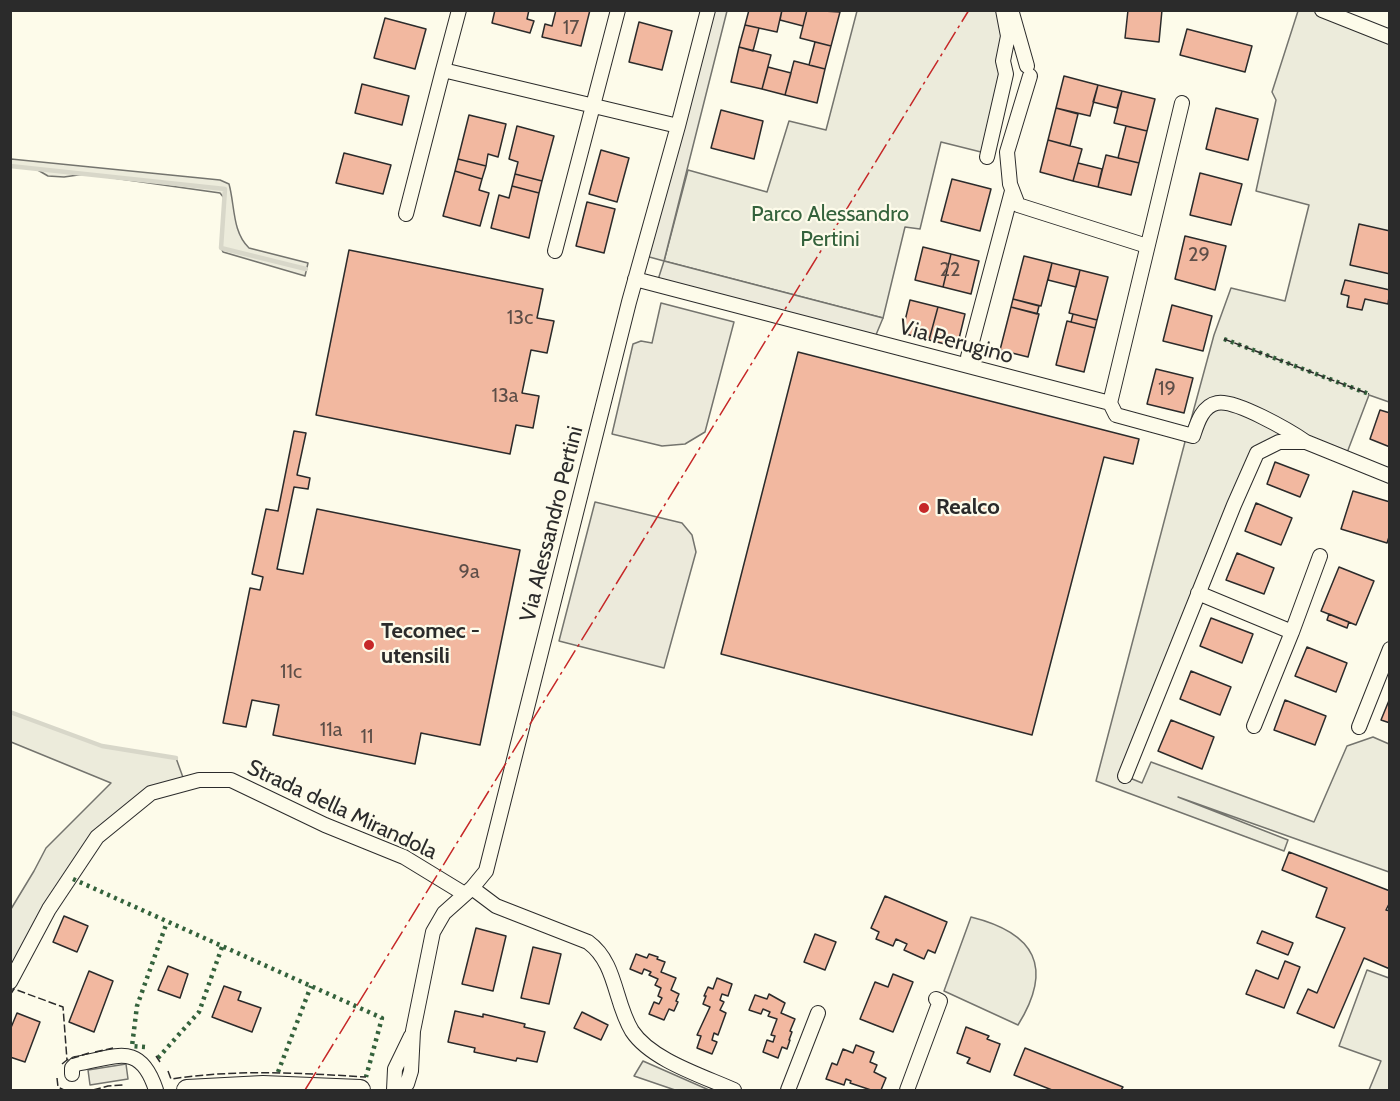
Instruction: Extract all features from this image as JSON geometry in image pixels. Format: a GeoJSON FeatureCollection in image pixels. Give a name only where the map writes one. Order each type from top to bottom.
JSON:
{"type":"FeatureCollection","features":[{"type":"Feature","properties":{"kind":"street"},"geometry":{"type":"LineString","coordinates":[[406,214],[459,10]]}},
{"type":"Feature","properties":{"kind":"street"},"geometry":{"type":"LineString","coordinates":[[555,251],[618,10]]}},
{"type":"Feature","properties":{"kind":"street","name":"Via Alessandro Pertini"},"geometry":{"type":"LineString","coordinates":[[396,1090],[396,1069],[413,1031],[433,932],[444,913],[486,870],[489,861],[635,279],[708,10]]}},
{"type":"Feature","properties":{"kind":"street"},"geometry":{"type":"LineString","coordinates":[[987,157],[1006,74],[1003,61],[1008,36],[1003,10]]}},
{"type":"Feature","properties":{"kind":"street","name":"Via Perugino"},"geometry":{"type":"LineString","coordinates":[[968,357],[1012,191],[1007,152],[1029,71],[1011,10]]}},
{"type":"Feature","properties":{"kind":"street"},"geometry":{"type":"LineString","coordinates":[[1322,10],[1389,37]]}},
{"type":"Feature","properties":{"kind":"street"},"geometry":{"type":"LineString","coordinates":[[443,70],[678,126]]}},
{"type":"Feature","properties":{"kind":"street"},"geometry":{"type":"LineString","coordinates":[[1182,103],[1110,403],[1116,415],[1193,436],[1199,420],[1208,408],[1218,402],[1232,405],[1277,423],[1306,442],[1389,476]]}},
{"type":"Feature","properties":{"kind":"street"},"geometry":{"type":"LineString","coordinates":[[1012,191],[1018,205],[1147,246]]}},
{"type":"Feature","properties":{"kind":"street","name":"Via Perugino"},"geometry":{"type":"LineString","coordinates":[[635,279],[1110,403]]}},
{"type":"Feature","properties":{"kind":"street"},"geometry":{"type":"LineString","coordinates":[[1125,776],[1257,453],[1279,442],[1306,442]]}},
{"type":"Feature","properties":{"kind":"street"},"geometry":{"type":"LineString","coordinates":[[1254,726],[1320,556]]}},
{"type":"Feature","properties":{"kind":"street"},"geometry":{"type":"LineString","coordinates":[[1198,593],[1292,632]]}},
{"type":"Feature","properties":{"kind":"street"},"geometry":{"type":"LineString","coordinates":[[1359,727],[1389,649]]}},
{"type":"Feature","properties":{"kind":"street","name":"Strada della Mirandola"},"geometry":{"type":"LineString","coordinates":[[10,982],[49,909],[97,837],[150,793],[199,780],[231,780],[325,825],[404,857],[496,906],[588,942],[596,947],[607,964],[626,1019],[639,1040],[656,1055],[734,1090]]}},
{"type":"Feature","properties":{"kind":"street"},"geometry":{"type":"LineString","coordinates":[[907,1090],[940,1000],[936,999]]}},
{"type":"Feature","properties":{"kind":"street"},"geometry":{"type":"LineString","coordinates":[[788,1090],[818,1013]]}},
{"type":"Feature","properties":{"kind":"street"},"geometry":{"type":"LineString","coordinates":[[72,1074],[72,1068],[76,1064],[126,1055],[142,1062],[156,1090]]}},
{"type":"Feature","properties":{"kind":"street"},"geometry":{"type":"LineString","coordinates":[[187,1090],[263,1086],[360,1090]]}},
{"type":"Feature","properties":{"kind":"green space","name":"Parco Alessandro Pertini"},"geometry":{"type":"Polygon","coordinates":[[[857,11],[1001,11],[1004,75],[985,153],[941,142],[920,229],[905,227],[883,318],[664,261],[688,170],[767,192],[789,121],[826,130],[857,11]]]}},
{"type":"Feature","properties":{"kind":"green space"},"geometry":{"type":"Polygon","coordinates":[[[1298,11],[1322,11],[1389,37],[1389,402],[1369,395],[1345,458],[1306,442],[1257,453],[1125,776],[1142,783],[1151,762],[1314,822],[1347,746],[1373,737],[1389,744],[1389,872],[1178,797],[1288,840],[1284,851],[1096,781],[1214,335],[1231,288],[1285,301],[1309,205],[1256,191],[1276,100],[1272,92],[1298,11]]]}},
{"type":"Feature","properties":{"kind":"green space"},"geometry":{"type":"Polygon","coordinates":[[[11,159],[220,180],[229,184],[237,226],[249,248],[308,263],[305,276],[223,252],[221,248],[224,198],[220,193],[85,174],[64,177],[48,176],[36,169],[11,166],[11,159]]]}},
{"type":"Feature","properties":{"kind":"green space"},"geometry":{"type":"Polygon","coordinates":[[[11,712],[102,746],[176,758],[185,783],[150,793],[97,837],[11,982],[11,909],[46,848],[111,783],[11,742],[11,712]]]}},
{"type":"Feature","properties":{"kind":"green space"},"geometry":{"type":"Polygon","coordinates":[[[971,917],[1010,932],[1032,955],[1036,970],[1035,986],[1018,1025],[944,991],[971,917]]]}},
{"type":"Feature","properties":{"kind":"green space"},"geometry":{"type":"Polygon","coordinates":[[[1367,970],[1389,978],[1389,1090],[1369,1090],[1381,1061],[1339,1046],[1367,970]]]}},
{"type":"Feature","properties":{"kind":"green space"},"geometry":{"type":"Polygon","coordinates":[[[643,1061],[709,1090],[675,1090],[634,1076],[643,1061]]]}},
{"type":"Feature","properties":{"kind":"shaded area"},"geometry":{"type":"Polygon","coordinates":[[[708,11],[727,11],[664,261],[642,255],[708,11]]]}},
{"type":"Feature","properties":{"kind":"shaded area"},"geometry":{"type":"Polygon","coordinates":[[[664,261],[883,318],[873,342],[656,286],[664,261]]]}},
{"type":"Feature","properties":{"kind":"shaded area"},"geometry":{"type":"Polygon","coordinates":[[[661,303],[734,322],[705,432],[685,444],[662,446],[612,434],[633,344],[641,341],[652,343],[661,303]]]}},
{"type":"Feature","properties":{"kind":"shaded area"},"geometry":{"type":"Polygon","coordinates":[[[595,502],[682,523],[692,535],[696,552],[664,668],[559,641],[595,502]]]}},
{"type":"Feature","properties":{"kind":"shaded area"},"geometry":{"type":"Polygon","coordinates":[[[126,1064],[128,1079],[90,1085],[88,1070],[126,1064]]]}},
{"type":"Feature","properties":{"kind":"building"},"geometry":{"type":"Polygon","coordinates":[[[495,10],[529,10],[527,19],[534,21],[530,33],[492,23],[495,10]]]}},
{"type":"Feature","properties":{"kind":"building"},"geometry":{"type":"Polygon","coordinates":[[[556,10],[590,10],[581,46],[542,37],[545,24],[552,26],[556,10]]]}},
{"type":"Feature","properties":{"kind":"building"},"geometry":{"type":"Polygon","coordinates":[[[749,10],[782,10],[777,32],[745,25],[749,10]]]}},
{"type":"Feature","properties":{"kind":"building"},"geometry":{"type":"Polygon","coordinates":[[[782,10],[807,10],[803,26],[780,20],[782,10]]]}},
{"type":"Feature","properties":{"kind":"building"},"geometry":{"type":"Polygon","coordinates":[[[807,10],[840,12],[831,46],[800,38],[807,10]]]}},
{"type":"Feature","properties":{"kind":"building"},"geometry":{"type":"Polygon","coordinates":[[[1128,10],[1162,10],[1159,42],[1125,38],[1128,10]]]}},
{"type":"Feature","properties":{"kind":"building"},"geometry":{"type":"Polygon","coordinates":[[[385,18],[426,29],[415,69],[374,58],[385,18]]]}},
{"type":"Feature","properties":{"kind":"building"},"geometry":{"type":"Polygon","coordinates":[[[639,22],[672,31],[662,70],[629,62],[639,22]]]}},
{"type":"Feature","properties":{"kind":"building"},"geometry":{"type":"Polygon","coordinates":[[[745,25],[759,28],[753,51],[739,47],[745,25]]]}},
{"type":"Feature","properties":{"kind":"building"},"geometry":{"type":"Polygon","coordinates":[[[1187,29],[1252,46],[1245,72],[1180,55],[1187,29]]]}},
{"type":"Feature","properties":{"kind":"building"},"geometry":{"type":"Polygon","coordinates":[[[815,42],[831,46],[825,69],[809,65],[815,42]]]}},
{"type":"Feature","properties":{"kind":"building"},"geometry":{"type":"Polygon","coordinates":[[[739,47],[771,55],[762,89],[731,82],[739,47]]]}},
{"type":"Feature","properties":{"kind":"building"},"geometry":{"type":"Polygon","coordinates":[[[794,61],[825,69],[817,103],[785,95],[794,61]]]}},
{"type":"Feature","properties":{"kind":"building"},"geometry":{"type":"Polygon","coordinates":[[[768,67],[791,73],[785,95],[762,89],[768,67]]]}},
{"type":"Feature","properties":{"kind":"building"},"geometry":{"type":"Polygon","coordinates":[[[1064,76],[1098,85],[1090,116],[1056,108],[1064,76]]]}},
{"type":"Feature","properties":{"kind":"building"},"geometry":{"type":"Polygon","coordinates":[[[362,84],[409,96],[402,125],[355,113],[362,84]]]}},
{"type":"Feature","properties":{"kind":"building"},"geometry":{"type":"Polygon","coordinates":[[[1098,85],[1122,91],[1117,108],[1093,102],[1098,85]]]}},
{"type":"Feature","properties":{"kind":"building"},"geometry":{"type":"Polygon","coordinates":[[[1122,91],[1155,99],[1147,131],[1114,123],[1122,91]]]}},
{"type":"Feature","properties":{"kind":"building"},"geometry":{"type":"Polygon","coordinates":[[[1056,108],[1078,114],[1070,146],[1048,140],[1056,108]]]}},
{"type":"Feature","properties":{"kind":"building"},"geometry":{"type":"Polygon","coordinates":[[[1216,108],[1258,119],[1248,160],[1206,149],[1216,108]]]}},
{"type":"Feature","properties":{"kind":"building"},"geometry":{"type":"Polygon","coordinates":[[[721,110],[763,121],[754,159],[711,148],[721,110]]]}},
{"type":"Feature","properties":{"kind":"building"},"geometry":{"type":"Polygon","coordinates":[[[469,115],[506,124],[498,157],[488,154],[486,166],[458,159],[469,115]]]}},
{"type":"Feature","properties":{"kind":"building"},"geometry":{"type":"Polygon","coordinates":[[[517,126],[554,136],[542,181],[515,174],[518,162],[509,159],[517,126]]]}},
{"type":"Feature","properties":{"kind":"building"},"geometry":{"type":"Polygon","coordinates":[[[1126,126],[1147,131],[1139,163],[1118,158],[1126,126]]]}},
{"type":"Feature","properties":{"kind":"building"},"geometry":{"type":"Polygon","coordinates":[[[1048,140],[1082,149],[1073,181],[1040,172],[1048,140]]]}},
{"type":"Feature","properties":{"kind":"building"},"geometry":{"type":"Polygon","coordinates":[[[601,150],[629,158],[617,202],[589,194],[601,150]]]}},
{"type":"Feature","properties":{"kind":"building"},"geometry":{"type":"Polygon","coordinates":[[[344,153],[391,165],[383,194],[336,183],[344,153]]]}},
{"type":"Feature","properties":{"kind":"building"},"geometry":{"type":"Polygon","coordinates":[[[1106,155],[1139,163],[1131,195],[1098,187],[1106,155]]]}},
{"type":"Feature","properties":{"kind":"building"},"geometry":{"type":"Polygon","coordinates":[[[458,159],[486,166],[482,179],[455,171],[458,159]]]}},
{"type":"Feature","properties":{"kind":"building"},"geometry":{"type":"Polygon","coordinates":[[[1078,163],[1102,169],[1098,187],[1073,181],[1078,163]]]}},
{"type":"Feature","properties":{"kind":"building"},"geometry":{"type":"Polygon","coordinates":[[[455,171],[482,179],[479,190],[489,193],[480,226],[443,216],[455,171]]]}},
{"type":"Feature","properties":{"kind":"building"},"geometry":{"type":"Polygon","coordinates":[[[1200,173],[1242,184],[1231,225],[1190,215],[1200,173]]]}},
{"type":"Feature","properties":{"kind":"building"},"geometry":{"type":"Polygon","coordinates":[[[515,174],[542,181],[539,193],[512,186],[515,174]]]}},
{"type":"Feature","properties":{"kind":"building"},"geometry":{"type":"Polygon","coordinates":[[[952,179],[991,189],[980,231],[941,221],[952,179]]]}},
{"type":"Feature","properties":{"kind":"building"},"geometry":{"type":"Polygon","coordinates":[[[512,186],[539,193],[529,238],[491,228],[499,195],[509,198],[512,186]]]}},
{"type":"Feature","properties":{"kind":"building"},"geometry":{"type":"Polygon","coordinates":[[[587,202],[615,209],[604,253],[576,246],[587,202]]]}},
{"type":"Feature","properties":{"kind":"building"},"geometry":{"type":"Polygon","coordinates":[[[1359,224],[1390,231],[1390,274],[1350,265],[1359,224]]]}},
{"type":"Feature","properties":{"kind":"building"},"geometry":{"type":"Polygon","coordinates":[[[1185,236],[1226,246],[1215,290],[1175,279],[1185,236]]]}},
{"type":"Feature","properties":{"kind":"building"},"geometry":{"type":"Polygon","coordinates":[[[923,247],[951,254],[943,287],[915,280],[923,247]]]}},
{"type":"Feature","properties":{"kind":"building"},"geometry":{"type":"Polygon","coordinates":[[[349,250],[543,289],[537,318],[554,321],[547,353],[531,350],[522,393],[539,396],[533,428],[516,425],[510,454],[316,415],[349,250]]]}},
{"type":"Feature","properties":{"kind":"building"},"geometry":{"type":"Polygon","coordinates":[[[951,254],[979,261],[971,294],[943,287],[951,254]]]}},
{"type":"Feature","properties":{"kind":"building"},"geometry":{"type":"Polygon","coordinates":[[[1024,256],[1052,263],[1041,306],[1013,299],[1024,256]]]}},
{"type":"Feature","properties":{"kind":"building"},"geometry":{"type":"Polygon","coordinates":[[[1052,263],[1080,270],[1076,287],[1048,280],[1052,263]]]}},
{"type":"Feature","properties":{"kind":"building"},"geometry":{"type":"Polygon","coordinates":[[[1080,270],[1108,277],[1097,320],[1069,313],[1080,270]]]}},
{"type":"Feature","properties":{"kind":"building"},"geometry":{"type":"Polygon","coordinates":[[[1345,280],[1390,290],[1388,304],[1365,299],[1362,310],[1347,307],[1349,296],[1341,294],[1345,280]]]}},
{"type":"Feature","properties":{"kind":"building"},"geometry":{"type":"Polygon","coordinates":[[[1013,299],[1039,306],[1037,314],[1011,307],[1013,299]]]}},
{"type":"Feature","properties":{"kind":"building"},"geometry":{"type":"Polygon","coordinates":[[[910,300],[938,307],[929,340],[902,333],[910,300]]]}},
{"type":"Feature","properties":{"kind":"building"},"geometry":{"type":"Polygon","coordinates":[[[1172,305],[1212,316],[1203,351],[1163,341],[1172,305]]]}},
{"type":"Feature","properties":{"kind":"building"},"geometry":{"type":"Polygon","coordinates":[[[938,307],[965,314],[957,347],[929,340],[938,307]]]}},
{"type":"Feature","properties":{"kind":"building"},"geometry":{"type":"Polygon","coordinates":[[[1011,307],[1039,314],[1028,357],[1000,350],[1011,307]]]}},
{"type":"Feature","properties":{"kind":"building"},"geometry":{"type":"Polygon","coordinates":[[[1073,314],[1097,320],[1095,328],[1071,322],[1073,314]]]}},
{"type":"Feature","properties":{"kind":"building"},"geometry":{"type":"Polygon","coordinates":[[[1067,321],[1095,328],[1084,372],[1056,365],[1067,321]]]}},
{"type":"Feature","properties":{"kind":"building","name":"Realco"},"geometry":{"type":"Polygon","coordinates":[[[798,352],[1139,439],[1133,464],[1104,457],[1032,735],[721,654],[798,352]]]}},
{"type":"Feature","properties":{"kind":"building"},"geometry":{"type":"Polygon","coordinates":[[[1156,369],[1193,378],[1184,413],[1147,404],[1156,369]]]}},
{"type":"Feature","properties":{"kind":"building"},"geometry":{"type":"Polygon","coordinates":[[[1380,410],[1390,413],[1390,447],[1370,439],[1380,410]]]}},
{"type":"Feature","properties":{"kind":"building","name":"Tecomec - utensili"},"geometry":{"type":"Polygon","coordinates":[[[294,431],[306,433],[297,475],[310,478],[308,489],[294,487],[277,569],[303,574],[317,509],[520,550],[480,745],[421,733],[415,764],[273,735],[279,705],[252,700],[246,727],[223,723],[250,588],[260,590],[263,577],[252,574],[266,509],[278,511],[294,431]]]}},
{"type":"Feature","properties":{"kind":"building"},"geometry":{"type":"Polygon","coordinates":[[[1275,462],[1309,475],[1300,497],[1267,484],[1275,462]]]}},
{"type":"Feature","properties":{"kind":"building"},"geometry":{"type":"Polygon","coordinates":[[[1353,491],[1390,502],[1390,534],[1387,543],[1341,529],[1353,491]]]}},
{"type":"Feature","properties":{"kind":"building"},"geometry":{"type":"Polygon","coordinates":[[[1256,503],[1292,518],[1281,545],[1245,531],[1256,503]]]}},
{"type":"Feature","properties":{"kind":"building"},"geometry":{"type":"Polygon","coordinates":[[[1237,553],[1274,568],[1264,594],[1226,580],[1237,553]]]}},
{"type":"Feature","properties":{"kind":"building"},"geometry":{"type":"Polygon","coordinates":[[[1339,567],[1374,581],[1356,625],[1321,611],[1339,567]]]}},
{"type":"Feature","properties":{"kind":"building"},"geometry":{"type":"Polygon","coordinates":[[[1329,614],[1349,622],[1347,628],[1327,620],[1329,614]]]}},
{"type":"Feature","properties":{"kind":"building"},"geometry":{"type":"Polygon","coordinates":[[[1211,618],[1253,634],[1242,663],[1200,646],[1211,618]]]}},
{"type":"Feature","properties":{"kind":"building"},"geometry":{"type":"Polygon","coordinates":[[[1307,647],[1347,663],[1336,692],[1295,676],[1307,647]]]}},
{"type":"Feature","properties":{"kind":"building"},"geometry":{"type":"Polygon","coordinates":[[[1191,671],[1231,687],[1220,715],[1180,699],[1191,671]]]}},
{"type":"Feature","properties":{"kind":"building"},"geometry":{"type":"Polygon","coordinates":[[[1390,698],[1390,723],[1381,720],[1390,698]]]}},
{"type":"Feature","properties":{"kind":"building"},"geometry":{"type":"Polygon","coordinates":[[[1285,700],[1326,716],[1315,745],[1274,730],[1285,700]]]}},
{"type":"Feature","properties":{"kind":"building"},"geometry":{"type":"Polygon","coordinates":[[[1171,720],[1214,737],[1202,769],[1158,751],[1171,720]]]}},
{"type":"Feature","properties":{"kind":"building"},"geometry":{"type":"Polygon","coordinates":[[[1289,852],[1390,891],[1390,902],[1386,910],[1390,911],[1390,969],[1364,958],[1334,1028],[1297,1013],[1308,989],[1317,993],[1345,928],[1316,917],[1327,888],[1282,870],[1289,852]]]}},
{"type":"Feature","properties":{"kind":"building"},"geometry":{"type":"Polygon","coordinates":[[[885,896],[947,922],[935,953],[928,950],[924,959],[904,950],[907,944],[896,939],[893,946],[876,939],[879,932],[871,928],[885,896]]]}},
{"type":"Feature","properties":{"kind":"building"},"geometry":{"type":"Polygon","coordinates":[[[64,916],[88,926],[77,952],[53,942],[64,916]]]}},
{"type":"Feature","properties":{"kind":"building"},"geometry":{"type":"Polygon","coordinates":[[[476,928],[506,936],[493,991],[462,984],[476,928]]]}},
{"type":"Feature","properties":{"kind":"building"},"geometry":{"type":"Polygon","coordinates":[[[1262,931],[1293,943],[1288,955],[1257,943],[1262,931]]]}},
{"type":"Feature","properties":{"kind":"building"},"geometry":{"type":"Polygon","coordinates":[[[815,934],[836,942],[825,970],[804,962],[815,934]]]}},
{"type":"Feature","properties":{"kind":"building"},"geometry":{"type":"Polygon","coordinates":[[[533,947],[561,954],[549,1004],[521,998],[533,947]]]}},
{"type":"Feature","properties":{"kind":"building"},"geometry":{"type":"Polygon","coordinates":[[[636,954],[647,958],[649,954],[658,957],[657,959],[665,962],[661,972],[676,978],[671,990],[679,994],[676,1001],[678,1002],[674,1011],[669,1009],[664,1020],[649,1014],[654,1002],[659,1004],[662,998],[658,996],[661,988],[655,985],[658,979],[649,975],[651,972],[644,969],[642,974],[630,969],[636,954]]]}},
{"type":"Feature","properties":{"kind":"building"},"geometry":{"type":"Polygon","coordinates":[[[1285,961],[1300,967],[1284,1008],[1246,994],[1256,970],[1278,979],[1285,961]]]}},
{"type":"Feature","properties":{"kind":"building"},"geometry":{"type":"Polygon","coordinates":[[[168,966],[188,974],[180,998],[158,990],[168,966]]]}},
{"type":"Feature","properties":{"kind":"building"},"geometry":{"type":"Polygon","coordinates":[[[89,971],[113,981],[94,1032],[69,1022],[89,971]]]}},
{"type":"Feature","properties":{"kind":"building"},"geometry":{"type":"Polygon","coordinates":[[[893,974],[913,982],[893,1032],[860,1019],[875,982],[888,987],[893,974]]]}},
{"type":"Feature","properties":{"kind":"building"},"geometry":{"type":"Polygon","coordinates":[[[717,978],[732,984],[728,996],[722,994],[720,1000],[724,1002],[720,1010],[726,1013],[718,1035],[714,1033],[712,1040],[717,1042],[712,1054],[697,1048],[701,1036],[697,1035],[710,1007],[703,1004],[706,996],[704,996],[708,987],[713,989],[717,978]]]}},
{"type":"Feature","properties":{"kind":"building"},"geometry":{"type":"Polygon","coordinates":[[[224,986],[241,992],[238,1000],[261,1008],[252,1032],[212,1017],[224,986]]]}},
{"type":"Feature","properties":{"kind":"building"},"geometry":{"type":"Polygon","coordinates":[[[769,994],[785,1003],[781,1013],[795,1019],[787,1049],[782,1047],[778,1058],[763,1052],[767,1040],[773,1042],[775,1036],[771,1035],[777,1019],[768,1016],[770,1012],[763,1009],[761,1014],[749,1010],[755,995],[767,999],[769,994]]]}},
{"type":"Feature","properties":{"kind":"building"},"geometry":{"type":"Polygon","coordinates":[[[455,1011],[483,1017],[483,1014],[525,1024],[524,1027],[545,1032],[537,1062],[517,1058],[516,1061],[474,1052],[475,1048],[448,1042],[455,1011]]]}},
{"type":"Feature","properties":{"kind":"building"},"geometry":{"type":"Polygon","coordinates":[[[582,1012],[608,1025],[601,1040],[574,1028],[582,1012]]]}},
{"type":"Feature","properties":{"kind":"building"},"geometry":{"type":"Polygon","coordinates":[[[17,1013],[40,1022],[25,1062],[10,1057],[10,1030],[17,1013]]]}},
{"type":"Feature","properties":{"kind":"building"},"geometry":{"type":"Polygon","coordinates":[[[966,1027],[989,1036],[987,1039],[1000,1044],[990,1072],[967,1063],[970,1058],[957,1053],[966,1027]]]}},
{"type":"Feature","properties":{"kind":"building"},"geometry":{"type":"Polygon","coordinates":[[[856,1045],[874,1052],[870,1062],[877,1065],[874,1072],[886,1078],[881,1090],[871,1090],[850,1083],[851,1081],[846,1079],[844,1085],[826,1079],[832,1063],[837,1065],[843,1049],[853,1053],[856,1045]]]}},
{"type":"Feature","properties":{"kind":"building"},"geometry":{"type":"Polygon","coordinates":[[[1025,1048],[1123,1087],[1121,1090],[1052,1090],[1014,1075],[1025,1048]]]}},
{"type":"Feature","properties":{"kind":"waterway"},"geometry":{"type":"LineString","coordinates":[[10,166],[225,189],[221,248],[306,269]]}},
{"type":"Feature","properties":{"kind":"waterway"},"geometry":{"type":"LineString","coordinates":[[10,712],[102,746],[176,758]]}},
{"type":"Feature","properties":{"kind":"hedge"},"geometry":{"type":"LineString","coordinates":[[1224,339],[1369,394]]}},
{"type":"Feature","properties":{"kind":"hedge"},"geometry":{"type":"LineString","coordinates":[[73,879],[382,1018],[366,1077]]}},
{"type":"Feature","properties":{"kind":"hedge"},"geometry":{"type":"LineString","coordinates":[[145,1047],[132,1046],[137,1006],[167,922]]}},
{"type":"Feature","properties":{"kind":"hedge"},"geometry":{"type":"LineString","coordinates":[[158,1058],[199,1012],[222,947]]}},
{"type":"Feature","properties":{"kind":"hedge"},"geometry":{"type":"LineString","coordinates":[[278,1072],[311,986]]}},
{"type":"Feature","properties":{"kind":"fence"},"geometry":{"type":"LineString","coordinates":[[1224,339],[1369,394]]}},
{"type":"Feature","properties":{"kind":"fence"},"geometry":{"type":"LineString","coordinates":[[10,995],[14,989],[63,1007],[67,1060]]}},
{"type":"Feature","properties":{"kind":"fence"},"geometry":{"type":"LineString","coordinates":[[95,1052],[113,1048]]}},
{"type":"Feature","properties":{"kind":"fence"},"geometry":{"type":"LineString","coordinates":[[62,1064],[67,1060],[89,1053]]}},
{"type":"Feature","properties":{"kind":"fence"},"geometry":{"type":"LineString","coordinates":[[156,1056],[160,1062]]}},
{"type":"Feature","properties":{"kind":"fence"},"geometry":{"type":"LineString","coordinates":[[168,1071],[171,1079],[245,1073],[366,1077]]}},
{"type":"Feature","properties":{"kind":"fence"},"geometry":{"type":"LineString","coordinates":[[57,1078],[58,1087],[64,1090]]}},
{"type":"Feature","properties":{"kind":"fence"},"geometry":{"type":"LineString","coordinates":[[93,1090],[124,1085]]}},
{"type":"Feature","properties":{"kind":"power"},"geometry":{"type":"LineString","coordinates":[[305,1090],[969,10]]}},
{"type":"Feature","properties":{"kind":"place","name":"Realco"},"geometry":{"type":"Point","coordinates":[924,508]}},
{"type":"Feature","properties":{"kind":"place","name":"Tecomec - utensili"},"geometry":{"type":"Point","coordinates":[369,645]}}]}
